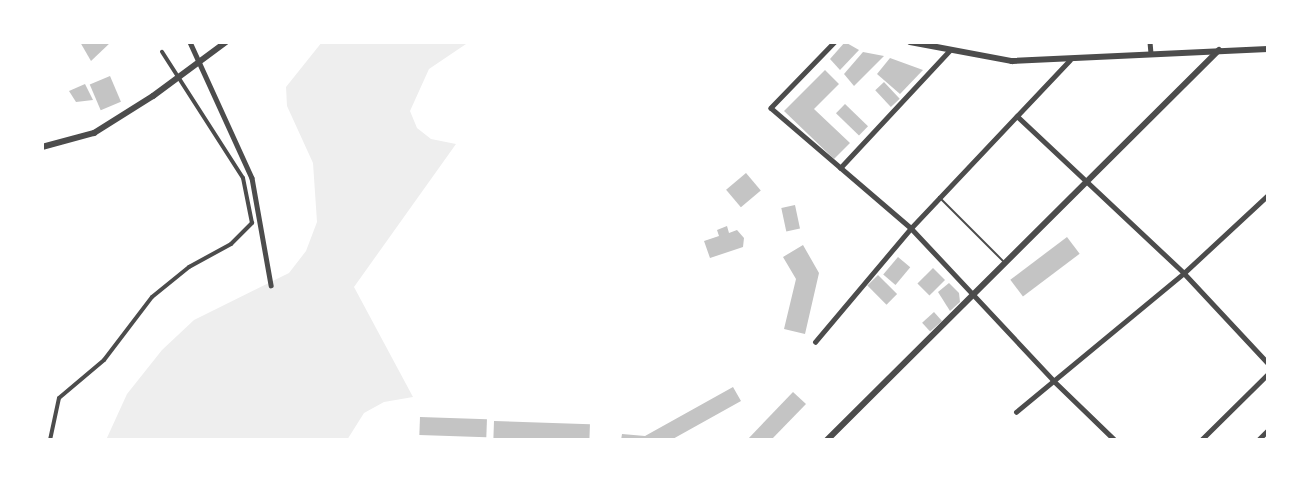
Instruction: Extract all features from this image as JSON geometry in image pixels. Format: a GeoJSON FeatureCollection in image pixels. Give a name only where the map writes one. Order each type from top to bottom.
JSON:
{"type":"FeatureCollection","features":[{"type":"Feature","properties":{"kind":"street"},"geometry":{"type":"LineString","coordinates":[[190,42],[198,64],[252,177],[271,285]]}},
{"type":"Feature","properties":{"kind":"street"},"geometry":{"type":"LineString","coordinates":[[42,147],[94,133],[198,64],[226,42]]}},
{"type":"Feature","properties":{"kind":"street"},"geometry":{"type":"LineString","coordinates":[[835,42],[771,108],[911,228],[972,296],[1115,440]]}},
{"type":"Feature","properties":{"kind":"street"},"geometry":{"type":"LineString","coordinates":[[910,42],[1012,61],[1268,49]]}},
{"type":"Feature","properties":{"kind":"street"},"geometry":{"type":"LineString","coordinates":[[1150,42],[1151,53]]}},
{"type":"Feature","properties":{"kind":"street"},"geometry":{"type":"LineString","coordinates":[[827,440],[1219,50]]}},
{"type":"Feature","properties":{"kind":"street"},"geometry":{"type":"LineString","coordinates":[[840,168],[949,51]]}},
{"type":"Feature","properties":{"kind":"street"},"geometry":{"type":"LineString","coordinates":[[51,440],[58,398],[104,360],[152,297],[189,267],[231,244],[252,223],[243,178],[211,133],[206,116],[162,52]]}},
{"type":"Feature","properties":{"kind":"street"},"geometry":{"type":"LineString","coordinates":[[815,342],[939,197],[1070,60]]}},
{"type":"Feature","properties":{"kind":"street"},"geometry":{"type":"LineString","coordinates":[[1017,116],[1088,180],[1184,273],[1268,363]]}},
{"type":"Feature","properties":{"kind":"street"},"geometry":{"type":"LineString","coordinates":[[1016,412],[1184,273],[1268,195]]}},
{"type":"Feature","properties":{"kind":"street"},"geometry":{"type":"LineString","coordinates":[[1201,440],[1268,374]]}},
{"type":"Feature","properties":{"kind":"street"},"geometry":{"type":"LineString","coordinates":[[1258,440],[1268,430]]}},
{"type":"Feature","properties":{"kind":"lane"},"geometry":{"type":"LineString","coordinates":[[1267,42],[1268,49]]}},
{"type":"Feature","properties":{"kind":"lane"},"geometry":{"type":"LineString","coordinates":[[939,197],[1005,263]]}},
{"type":"Feature","properties":{"kind":"shaded area"},"geometry":{"type":"Polygon","coordinates":[[[322,42],[469,42],[429,69],[410,111],[417,128],[431,139],[456,144],[354,287],[413,397],[384,402],[364,413],[347,440],[106,440],[127,394],[162,350],[194,320],[289,273],[306,251],[317,222],[313,163],[287,106],[286,87],[322,42]]]}},
{"type":"Feature","properties":{"kind":"building"},"geometry":{"type":"Polygon","coordinates":[[[80,42],[111,42],[91,61],[80,42]]]}},
{"type":"Feature","properties":{"kind":"building"},"geometry":{"type":"Polygon","coordinates":[[[845,42],[859,50],[840,70],[830,59],[845,42]]]}},
{"type":"Feature","properties":{"kind":"building"},"geometry":{"type":"Polygon","coordinates":[[[863,52],[884,56],[854,86],[844,74],[863,52]]]}},
{"type":"Feature","properties":{"kind":"building"},"geometry":{"type":"Polygon","coordinates":[[[890,58],[923,70],[900,94],[877,74],[890,58]]]}},
{"type":"Feature","properties":{"kind":"building"},"geometry":{"type":"Polygon","coordinates":[[[825,70],[839,84],[814,109],[850,143],[834,159],[784,111],[825,70]]]}},
{"type":"Feature","properties":{"kind":"building"},"geometry":{"type":"Polygon","coordinates":[[[110,76],[121,102],[101,110],[90,85],[110,76]]]}},
{"type":"Feature","properties":{"kind":"building"},"geometry":{"type":"Polygon","coordinates":[[[884,82],[900,99],[891,107],[875,90],[884,82]]]}},
{"type":"Feature","properties":{"kind":"building"},"geometry":{"type":"Polygon","coordinates":[[[85,84],[93,100],[76,102],[69,91],[85,84]]]}},
{"type":"Feature","properties":{"kind":"building"},"geometry":{"type":"Polygon","coordinates":[[[845,104],[868,126],[859,136],[836,113],[845,104]]]}},
{"type":"Feature","properties":{"kind":"building"},"geometry":{"type":"Polygon","coordinates":[[[746,173],[761,191],[741,207],[726,190],[746,173]]]}},
{"type":"Feature","properties":{"kind":"building"},"geometry":{"type":"Polygon","coordinates":[[[795,205],[800,228],[786,231],[781,208],[795,205]]]}},
{"type":"Feature","properties":{"kind":"building"},"geometry":{"type":"Polygon","coordinates":[[[727,226],[729,233],[737,230],[744,238],[743,247],[710,258],[704,241],[719,236],[717,230],[727,226]]]}},
{"type":"Feature","properties":{"kind":"building"},"geometry":{"type":"Polygon","coordinates":[[[1067,237],[1080,254],[1023,297],[1010,280],[1067,237]]]}},
{"type":"Feature","properties":{"kind":"building"},"geometry":{"type":"Polygon","coordinates":[[[803,245],[819,273],[805,334],[784,329],[796,279],[783,257],[803,245]]]}},
{"type":"Feature","properties":{"kind":"building"},"geometry":{"type":"Polygon","coordinates":[[[898,257],[910,267],[895,285],[883,275],[898,257]]]}},
{"type":"Feature","properties":{"kind":"building"},"geometry":{"type":"Polygon","coordinates":[[[933,268],[945,280],[929,296],[917,284],[933,268]]]}},
{"type":"Feature","properties":{"kind":"building"},"geometry":{"type":"Polygon","coordinates":[[[878,275],[897,294],[886,305],[867,286],[878,275]]]}},
{"type":"Feature","properties":{"kind":"building"},"geometry":{"type":"Polygon","coordinates":[[[949,283],[959,293],[960,302],[950,311],[938,292],[949,283]]]}},
{"type":"Feature","properties":{"kind":"building"},"geometry":{"type":"Polygon","coordinates":[[[934,312],[942,321],[930,332],[922,323],[934,312]]]}},
{"type":"Feature","properties":{"kind":"building"},"geometry":{"type":"Polygon","coordinates":[[[733,387],[741,401],[671,440],[621,440],[622,434],[645,436],[733,387]]]}},
{"type":"Feature","properties":{"kind":"building"},"geometry":{"type":"Polygon","coordinates":[[[793,392],[806,404],[771,440],[747,440],[793,392]]]}},
{"type":"Feature","properties":{"kind":"building"},"geometry":{"type":"Polygon","coordinates":[[[420,417],[487,419],[486,437],[419,435],[420,417]]]}},
{"type":"Feature","properties":{"kind":"building"},"geometry":{"type":"Polygon","coordinates":[[[494,421],[590,424],[589,440],[493,438],[494,421]]]}}]}
